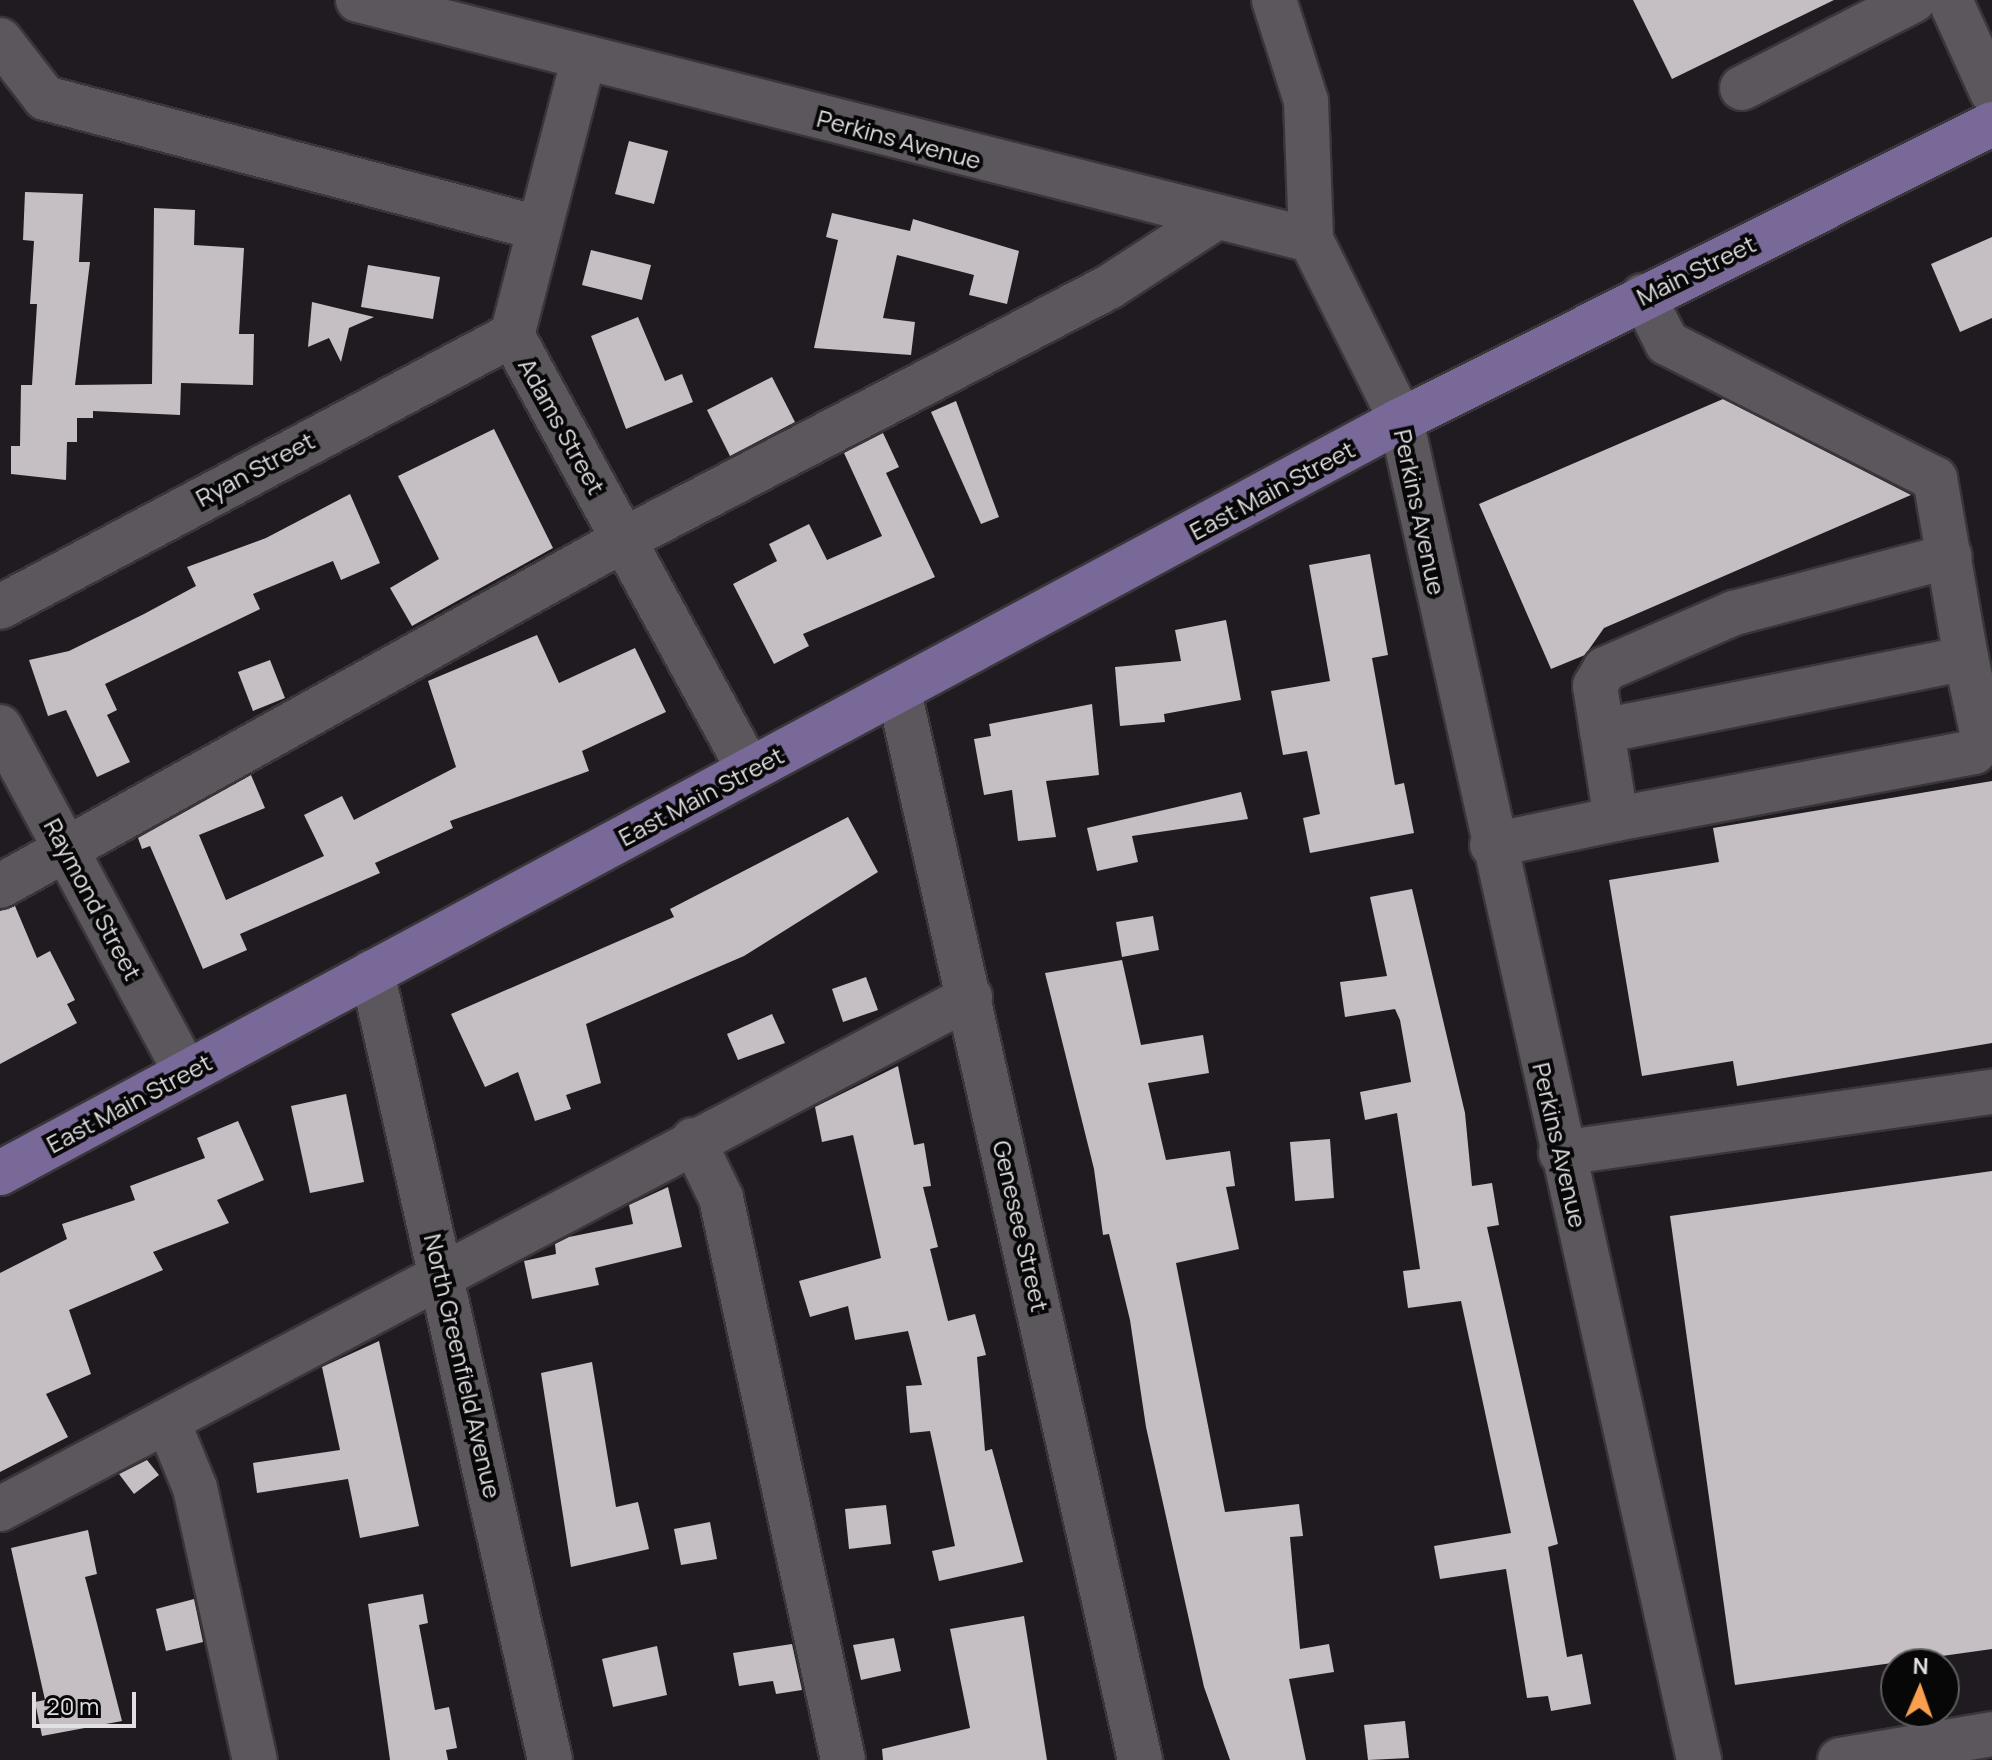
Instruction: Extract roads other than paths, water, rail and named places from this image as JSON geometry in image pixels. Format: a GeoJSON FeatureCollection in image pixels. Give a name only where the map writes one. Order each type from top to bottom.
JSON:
{"type":"FeatureCollection","features":[{"type":"Feature","properties":{"kind":"main road","name":"Main Street"},"geometry":{"type":"LineString","coordinates":[[1401,420],[1643,296],[1992,124]]}},
{"type":"Feature","properties":{"kind":"main road","name":"East Main Street"},"geometry":{"type":"LineString","coordinates":[[0,1173],[1401,420]]}},
{"type":"Feature","properties":{"kind":"street","name":"Perkins Avenue"},"geometry":{"type":"LineString","coordinates":[[358,0],[1212,220],[1311,240],[1401,420],[1492,845],[1699,1760]]}},
{"type":"Feature","properties":{"kind":"street"},"geometry":{"type":"LineString","coordinates":[[1274,0],[1306,101],[1311,240]]}},
{"type":"Feature","properties":{"kind":"street"},"geometry":{"type":"LineString","coordinates":[[1742,88],[1914,0]]}},
{"type":"Feature","properties":{"kind":"street"},"geometry":{"type":"LineString","coordinates":[[1950,0],[1992,92]]}},
{"type":"Feature","properties":{"kind":"street"},"geometry":{"type":"LineString","coordinates":[[0,40],[45,98],[538,228]]}},
{"type":"Feature","properties":{"kind":"street","name":"Adams Street"},"geometry":{"type":"LineString","coordinates":[[584,57],[512,335],[749,770]]}},
{"type":"Feature","properties":{"kind":"street"},"geometry":{"type":"LineString","coordinates":[[0,886],[68,853],[625,539],[1096,294],[1212,220]]}},
{"type":"Feature","properties":{"kind":"street"},"geometry":{"type":"LineString","coordinates":[[1492,845],[1974,752],[1983,737],[1966,658],[1940,488],[1928,472],[1667,343],[1643,296]]}},
{"type":"Feature","properties":{"kind":"street","name":"Ryan Street"},"geometry":{"type":"LineString","coordinates":[[0,607],[512,335]]}},
{"type":"Feature","properties":{"kind":"street"},"geometry":{"type":"LineString","coordinates":[[1616,819],[1595,686],[1605,669],[1734,613],[1950,556]]}},
{"type":"Feature","properties":{"kind":"street"},"geometry":{"type":"LineString","coordinates":[[1602,731],[1966,658]]}},
{"type":"Feature","properties":{"kind":"street","name":"Genesee Street"},"geometry":{"type":"LineString","coordinates":[[899,692],[1140,1760]]}},
{"type":"Feature","properties":{"kind":"street","name":"Raymond Street"},"geometry":{"type":"LineString","coordinates":[[5,749],[68,853],[186,1072]]}},
{"type":"Feature","properties":{"kind":"street","name":"North Greenfield Avenue"},"geometry":{"type":"LineString","coordinates":[[372,972],[443,1273],[550,1760]]}},
{"type":"Feature","properties":{"kind":"street"},"geometry":{"type":"LineString","coordinates":[[0,1509],[693,1140],[970,997]]}},
{"type":"Feature","properties":{"kind":"street"},"geometry":{"type":"LineString","coordinates":[[1561,1153],[1992,1092]]}},
{"type":"Feature","properties":{"kind":"street"},"geometry":{"type":"LineString","coordinates":[[693,1140],[721,1198],[843,1760]]}},
{"type":"Feature","properties":{"kind":"street"},"geometry":{"type":"LineString","coordinates":[[168,1422],[198,1502],[255,1760]]}},
{"type":"Feature","properties":{"kind":"street"},"geometry":{"type":"LineString","coordinates":[[1840,1760],[1992,1734]]}}]}
